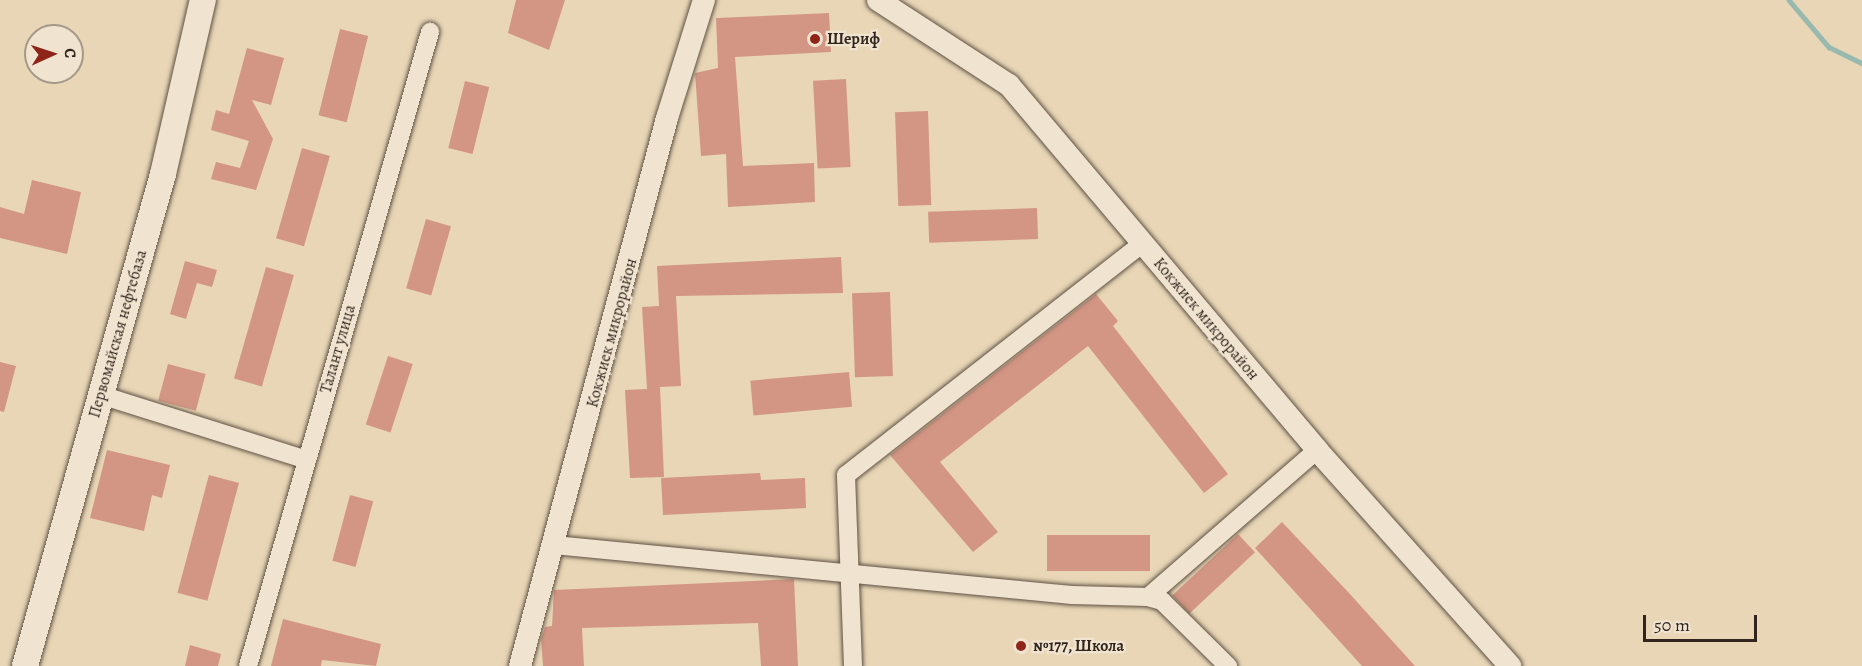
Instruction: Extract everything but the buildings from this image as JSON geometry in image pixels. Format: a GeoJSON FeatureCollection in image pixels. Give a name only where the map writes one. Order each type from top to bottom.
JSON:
{"type":"FeatureCollection","features":[{"type":"Feature","properties":{"kind":"main road","name":"Первомайская нефтебаза"},"geometry":{"type":"LineString","coordinates":[[25,666],[163,174],[203,0]]}},
{"type":"Feature","properties":{"kind":"street","name":"Кокжиек микрорайон"},"geometry":{"type":"LineString","coordinates":[[520,666],[667,118],[704,0]]}},
{"type":"Feature","properties":{"kind":"street","name":"Кокжиек микрорайон"},"geometry":{"type":"LineString","coordinates":[[878,0],[1009,85],[1317,450],[1510,666]]}},
{"type":"Feature","properties":{"kind":"street","name":"Талант улица"},"geometry":{"type":"LineString","coordinates":[[248,666],[304,459],[430,32]]}},
{"type":"Feature","properties":{"kind":"street"},"geometry":{"type":"LineString","coordinates":[[853,666],[846,475],[1142,244]]}},
{"type":"Feature","properties":{"kind":"street"},"geometry":{"type":"LineString","coordinates":[[101,395],[304,459]]}},
{"type":"Feature","properties":{"kind":"street"},"geometry":{"type":"LineString","coordinates":[[1148,597],[1317,450]]}},
{"type":"Feature","properties":{"kind":"street"},"geometry":{"type":"LineString","coordinates":[[554,545],[1072,595],[1148,597],[1161,601],[1228,666]]}},
{"type":"Feature","properties":{"kind":"waterway"},"geometry":{"type":"LineString","coordinates":[[1789,0],[1829,47],[1862,63]]}},
{"type":"Feature","properties":{"kind":"place","name":"Шериф"},"geometry":{"type":"Point","coordinates":[815,39]}},
{"type":"Feature","properties":{"kind":"place","name":"№177, Школа"},"geometry":{"type":"Point","coordinates":[1021,646]}}]}
